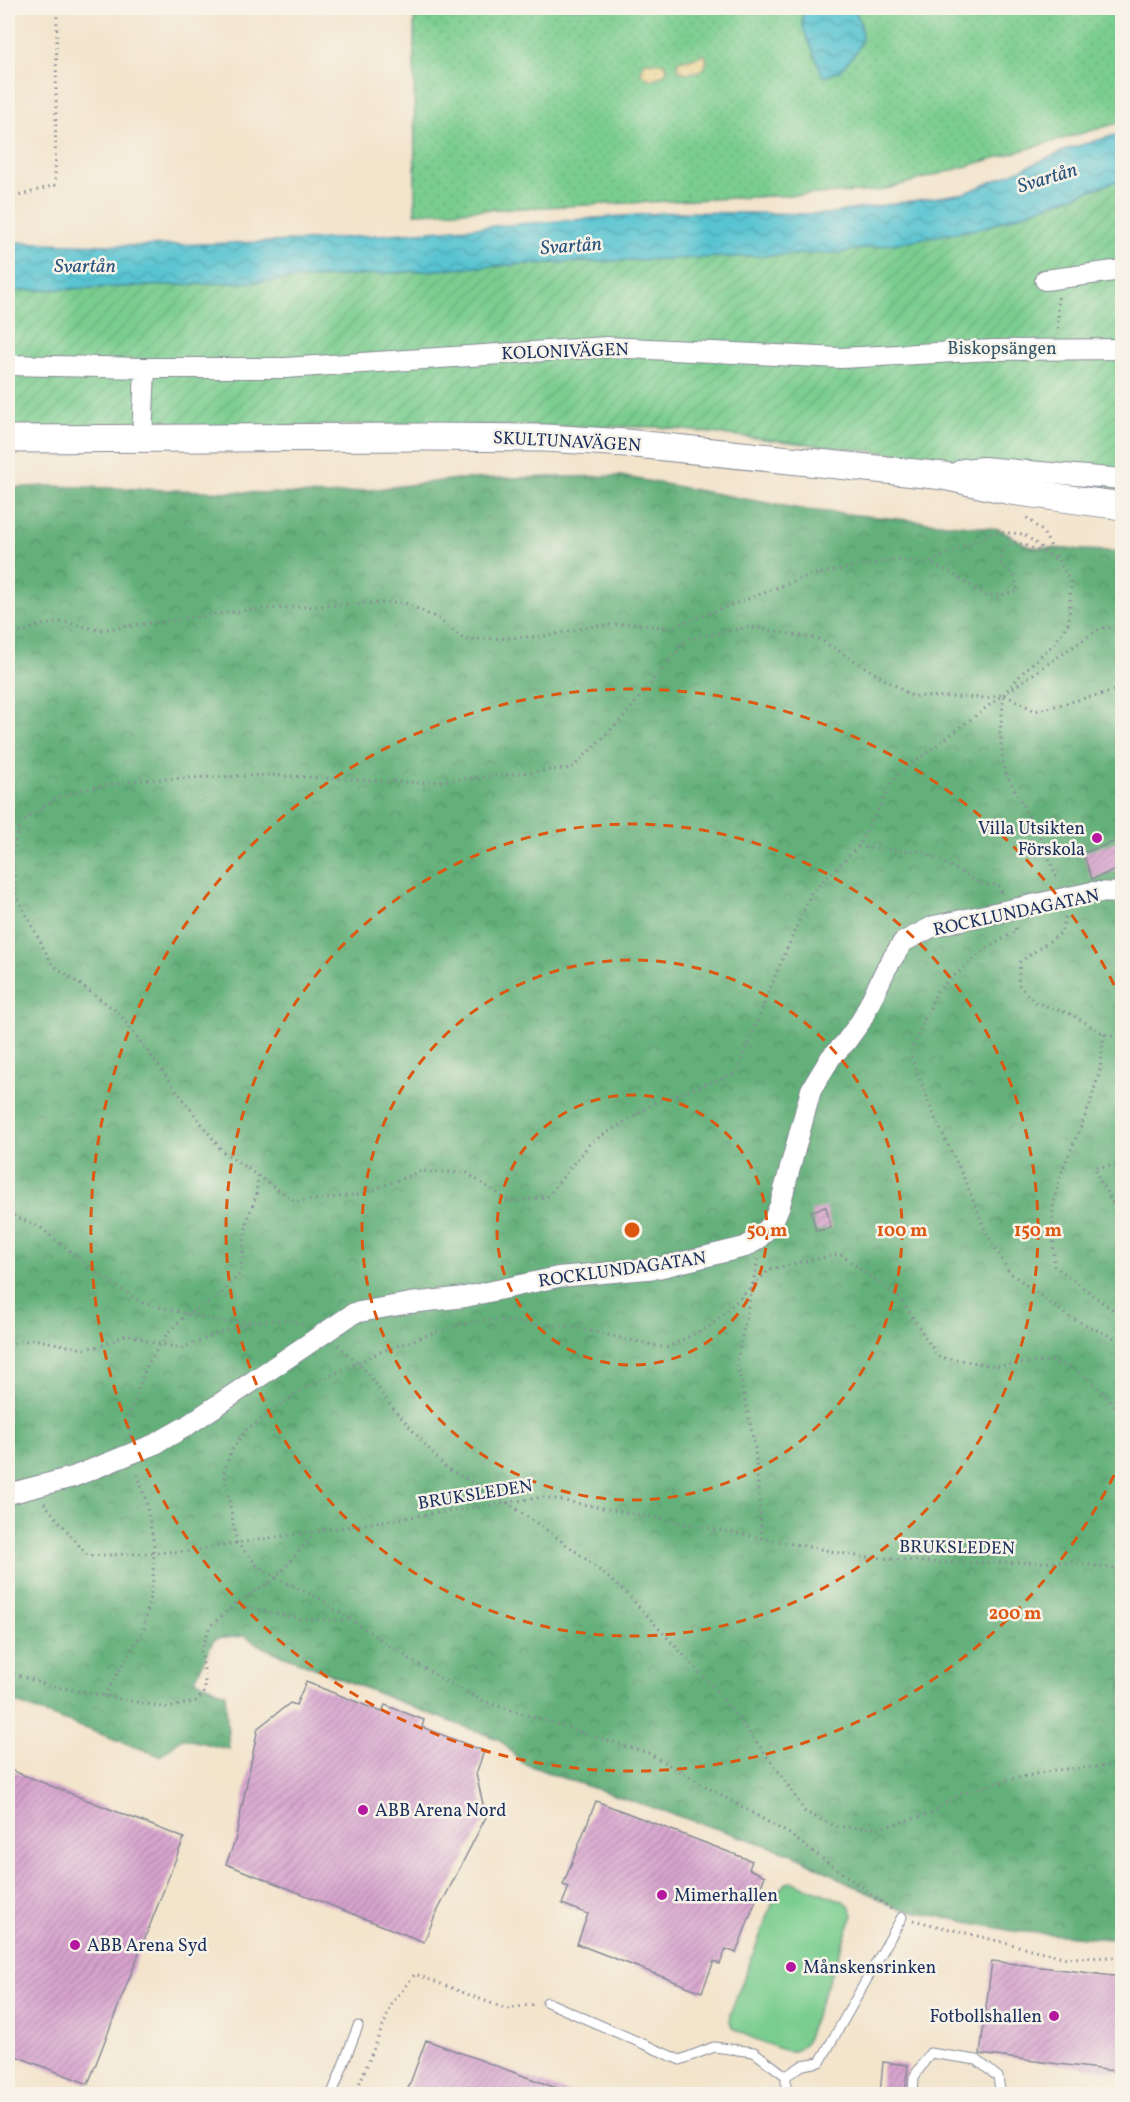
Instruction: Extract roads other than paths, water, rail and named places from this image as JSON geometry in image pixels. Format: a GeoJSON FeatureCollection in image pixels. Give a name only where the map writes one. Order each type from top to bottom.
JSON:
{"type":"FeatureCollection","features":[{"type":"Feature","properties":{"kind":"street"},"geometry":{"type":"LineString","coordinates":[[1051,278],[1122,270]]}},
{"type":"Feature","properties":{"kind":"street","name":"KOLONIVÄGEN"},"geometry":{"type":"LineString","coordinates":[[8,365],[285,368],[607,347],[841,358],[993,350],[1122,349]]}},
{"type":"Feature","properties":{"kind":"street"},"geometry":{"type":"LineString","coordinates":[[142,440],[145,368]]}},
{"type":"Feature","properties":{"kind":"street","name":"SKULTUNAVÄGEN"},"geometry":{"type":"LineString","coordinates":[[8,439],[412,437],[627,442],[950,477],[1011,491],[1122,506]]}},
{"type":"Feature","properties":{"kind":"street"},"geometry":{"type":"LineString","coordinates":[[950,477],[963,469],[983,467],[1122,479]]}},
{"type":"Feature","properties":{"kind":"street","name":"ROCKLUNDAGATAN"},"geometry":{"type":"LineString","coordinates":[[8,1494],[74,1477],[155,1444],[185,1427],[354,1313],[410,1303],[465,1297],[558,1277],[658,1268],[745,1247],[757,1240],[772,1224],[780,1205],[811,1090],[831,1057],[861,1021],[887,967],[903,942],[934,926],[1092,892],[1122,893]]}},
{"type":"Feature","properties":{"kind":"lane"},"geometry":{"type":"LineString","coordinates":[[786,2076],[803,2065],[820,2062],[902,1917]]}},
{"type":"Feature","properties":{"kind":"lane"},"geometry":{"type":"LineString","coordinates":[[547,2002],[680,2060],[714,2047],[754,2052],[786,2076]]}},
{"type":"Feature","properties":{"kind":"lane"},"geometry":{"type":"LineString","coordinates":[[332,2094],[358,2026]]}},
{"type":"Feature","properties":{"kind":"lane"},"geometry":{"type":"LineString","coordinates":[[913,2094],[914,2078],[930,2053],[976,2060],[998,2077],[1000,2090],[997,2094]]}},
{"type":"Feature","properties":{"kind":"lane"},"geometry":{"type":"LineString","coordinates":[[786,2076],[786,2094]]}},
{"type":"Feature","properties":{"kind":"water"},"geometry":{"type":"Polygon","coordinates":[[[803,8],[854,8],[861,25],[862,39],[857,51],[840,71],[824,77],[805,32],[802,22],[803,8]]]}},
{"type":"Feature","properties":{"kind":"water","name":"Svartån"},"geometry":{"type":"Polygon","coordinates":[[[1122,133],[1122,179],[983,228],[839,253],[524,264],[253,282],[8,291],[8,242],[140,246],[301,241],[676,212],[825,214],[965,193],[1071,148],[1122,133]]]}},
{"type":"Feature","properties":{"kind":"place","name":"Villa Utsikten Förskola"},"geometry":{"type":"Point","coordinates":[1097,838]}},
{"type":"Feature","properties":{"kind":"place","name":"ABB Arena Nord"},"geometry":{"type":"Point","coordinates":[363,1810]}},
{"type":"Feature","properties":{"kind":"place","name":"Mimerhallen"},"geometry":{"type":"Point","coordinates":[662,1895]}},
{"type":"Feature","properties":{"kind":"place","name":"ABB Arena Syd"},"geometry":{"type":"Point","coordinates":[75,1945]}},
{"type":"Feature","properties":{"kind":"place","name":"Månskensrinken"},"geometry":{"type":"Point","coordinates":[791,1967]}},
{"type":"Feature","properties":{"kind":"place","name":"Fotbollshallen"},"geometry":{"type":"Point","coordinates":[1054,2016]}},
{"type":"Feature","properties":{"kind":"park label","name":"Biskopsängen"},"geometry":{"type":"Point","coordinates":[1002,348]}}]}
